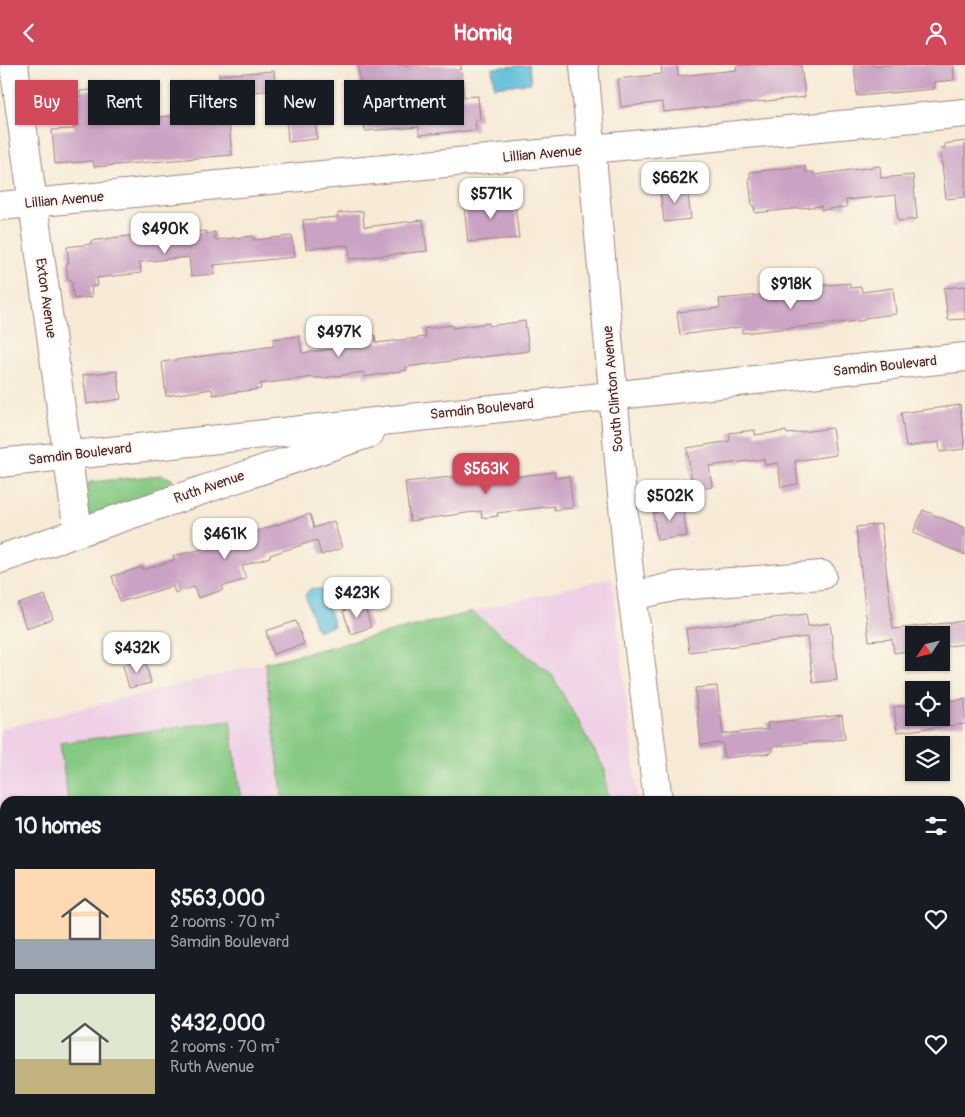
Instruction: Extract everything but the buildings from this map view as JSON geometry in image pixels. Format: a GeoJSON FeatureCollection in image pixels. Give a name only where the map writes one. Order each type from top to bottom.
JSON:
{"type":"FeatureCollection","features":[{"type":"Feature","properties":{"kind":"street","name":"Exton Avenue"},"geometry":{"type":"LineString","coordinates":[[14,65],[78,532]]}},
{"type":"Feature","properties":{"kind":"street","name":"South Clinton Avenue"},"geometry":{"type":"LineString","coordinates":[[584,65],[633,596],[657,796]]}},
{"type":"Feature","properties":{"kind":"street","name":"Lillian Avenue"},"geometry":{"type":"LineString","coordinates":[[0,206],[965,113]]}},
{"type":"Feature","properties":{"kind":"street","name":"Samdin Boulevard"},"geometry":{"type":"LineString","coordinates":[[0,463],[965,357]]}},
{"type":"Feature","properties":{"kind":"street","name":"Ruth Avenue"},"geometry":{"type":"LineString","coordinates":[[0,559],[419,416]]}},
{"type":"Feature","properties":{"kind":"street"},"geometry":{"type":"LineString","coordinates":[[633,596],[677,586],[822,575]]}},
{"type":"Feature","properties":{"kind":"shaded area"},"geometry":{"type":"Polygon","coordinates":[[[612,577],[637,796],[0,796],[0,729],[612,577]]]}},
{"type":"Feature","properties":{"kind":"green space"},"geometry":{"type":"Polygon","coordinates":[[[162,475],[172,479],[173,488],[89,517],[84,488],[90,482],[162,475]]]}},
{"type":"Feature","properties":{"kind":"green space"},"geometry":{"type":"Polygon","coordinates":[[[472,612],[552,675],[605,770],[608,796],[282,796],[265,663],[472,612]]]}},
{"type":"Feature","properties":{"kind":"green space"},"geometry":{"type":"Polygon","coordinates":[[[230,720],[240,796],[67,796],[60,743],[230,720]]]}},
{"type":"Feature","properties":{"kind":"water"},"geometry":{"type":"Polygon","coordinates":[[[529,65],[531,83],[494,87],[492,68],[529,65]]]}},
{"type":"Feature","properties":{"kind":"water"},"geometry":{"type":"Polygon","coordinates":[[[310,589],[323,590],[334,626],[317,631],[305,595],[310,589]]]}}]}
